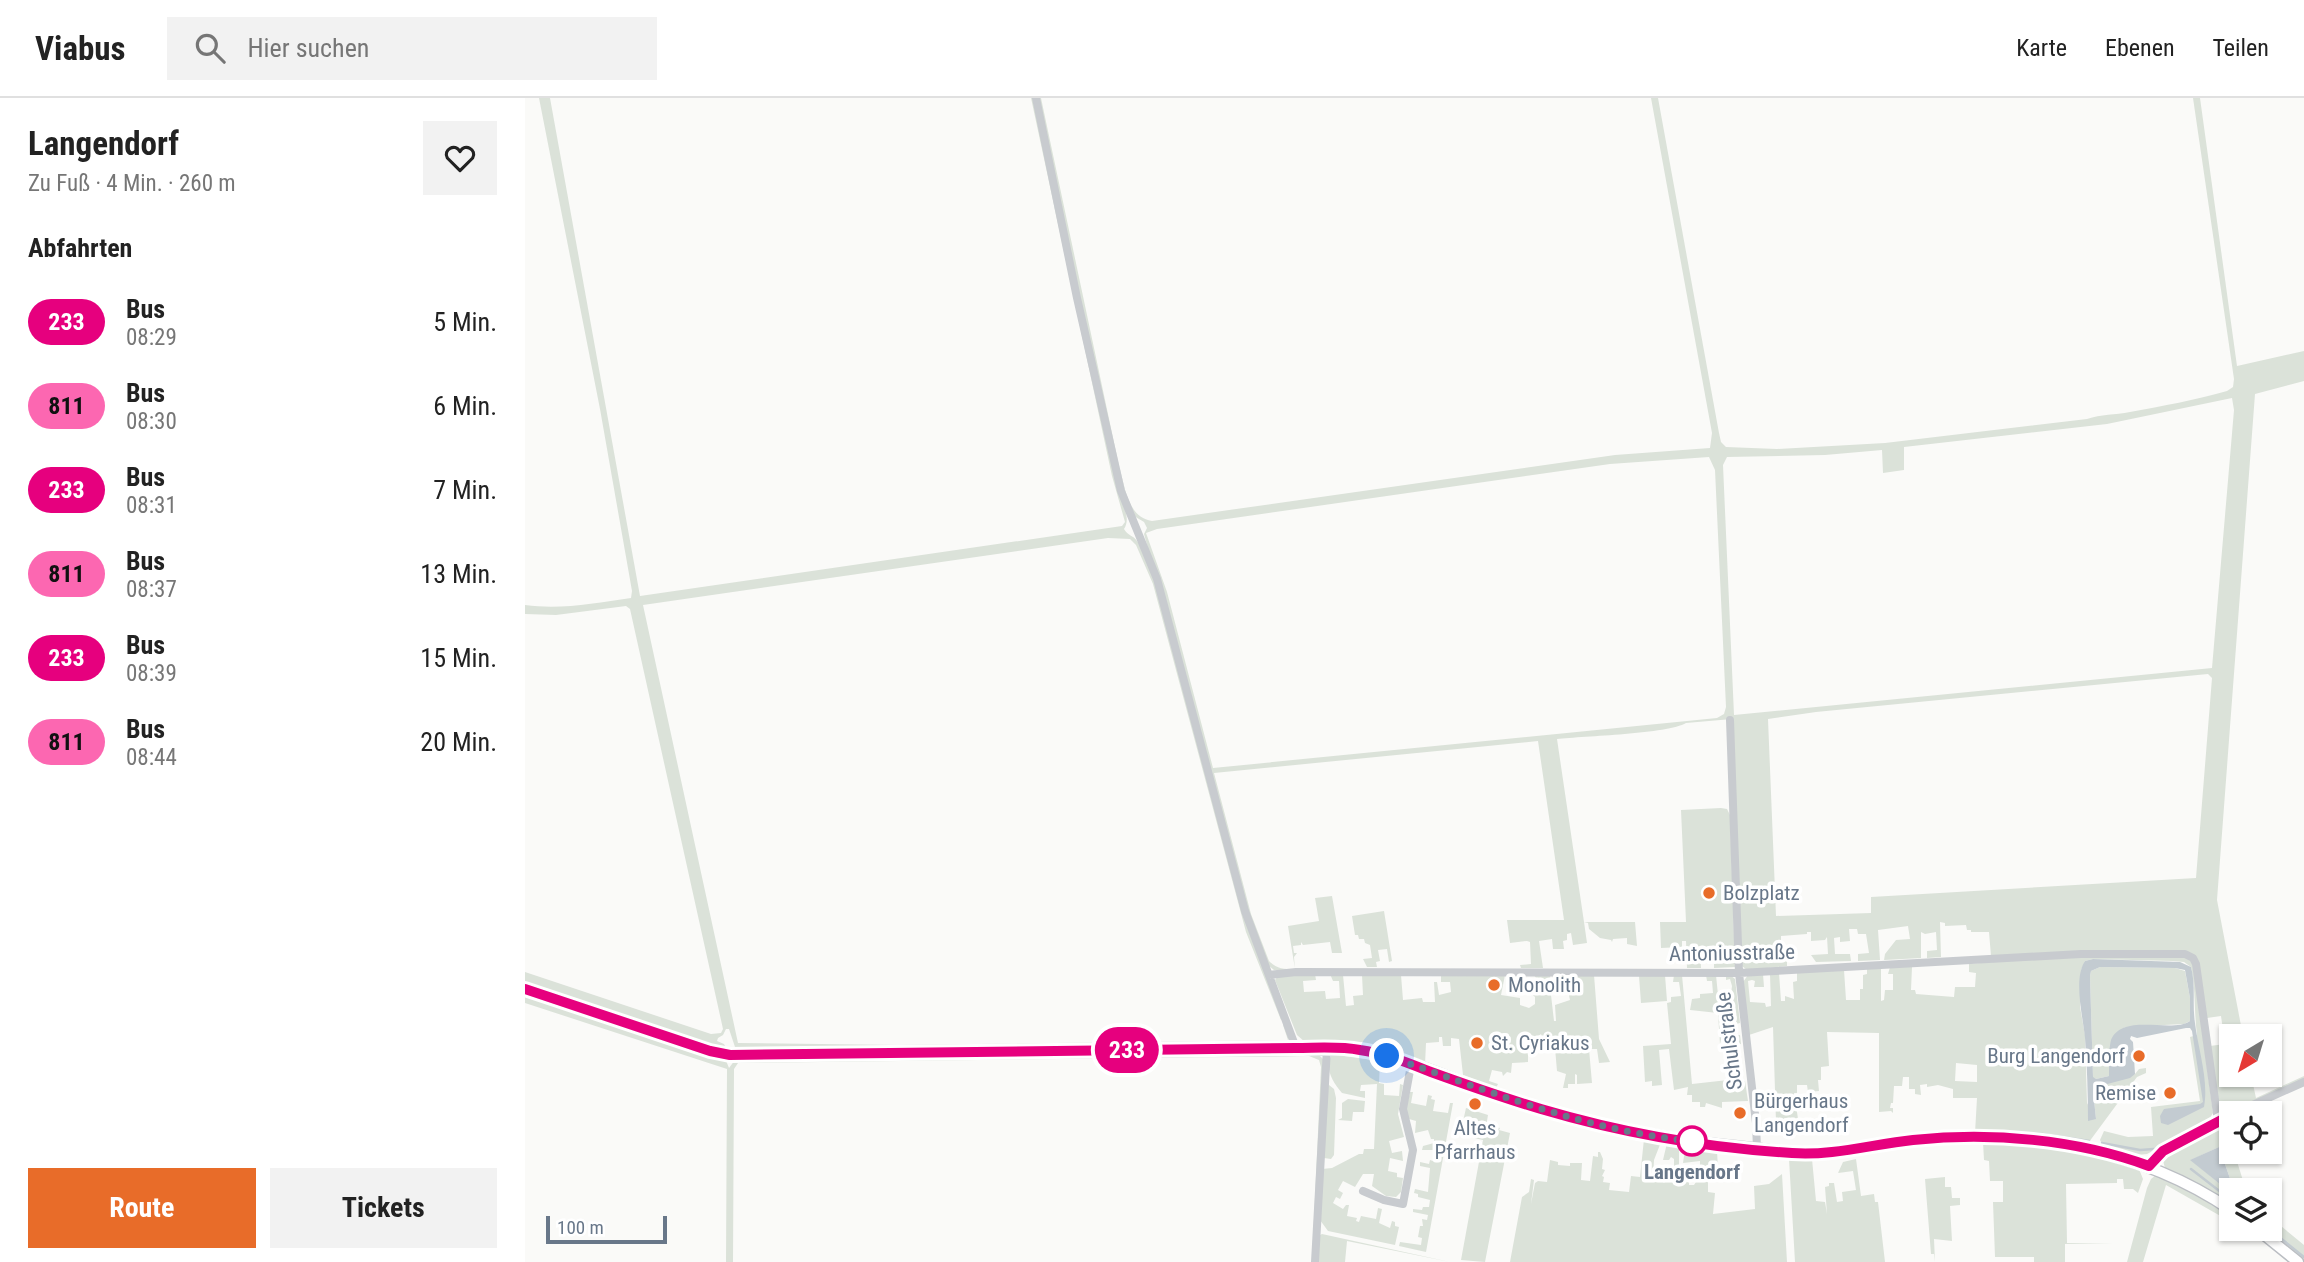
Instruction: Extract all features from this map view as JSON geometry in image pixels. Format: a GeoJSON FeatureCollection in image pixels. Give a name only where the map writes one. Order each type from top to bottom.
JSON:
{"type":"FeatureCollection","features":[{"type":"Feature","properties":{"kind":"main road"},"geometry":{"type":"LineString","coordinates":[[525,989],[710,1051],[730,1055],[1296,1048],[1365,1051],[1520,1103],[1587,1122],[1692,1141],[1794,1153],[1826,1153],[1926,1139],[1996,1138],[2045,1142],[2092,1150],[2149,1166],[2184,1182],[2219,1203]]}},
{"type":"Feature","properties":{"kind":"main road"},"geometry":{"type":"LineString","coordinates":[[2272,1241],[2298,1262]]}},
{"type":"Feature","properties":{"kind":"street"},"geometry":{"type":"LineString","coordinates":[[1036,98],[1117,476],[1124,501],[1157,579],[1245,911],[1296,1048]]}},
{"type":"Feature","properties":{"kind":"street","name":"Schulstraße"},"geometry":{"type":"LineString","coordinates":[[1730,720],[1739,973],[1757,1149]]}},
{"type":"Feature","properties":{"kind":"street","name":"Antoniusstraße"},"geometry":{"type":"LineString","coordinates":[[1269,975],[1296,972],[1739,973],[2081,954],[2185,954],[2195,959],[2218,1121]]}},
{"type":"Feature","properties":{"kind":"street"},"geometry":{"type":"LineString","coordinates":[[1315,1262],[1327,1048]]}},
{"type":"Feature","properties":{"kind":"street"},"geometry":{"type":"LineString","coordinates":[[1363,1191],[1403,1204],[1413,1150],[1403,1109],[1411,1065]]}},
{"type":"Feature","properties":{"kind":"street"},"geometry":{"type":"LineString","coordinates":[[2262,1101],[2304,1082]]}},
{"type":"Feature","properties":{"kind":"street"},"geometry":{"type":"LineString","coordinates":[[2149,1166],[2163,1151],[2218,1121]]}},
{"type":"Feature","properties":{"kind":"shaded area"},"geometry":{"type":"Polygon","coordinates":[[[539,98],[550,98],[640,596],[1122,526],[1125,522],[1112,476],[1033,98],[1119,493],[1126,511],[1127,520],[1124,529],[1139,544],[1152,569],[1237,891],[1283,1017],[1281,1020],[1246,932],[1153,584],[1136,545],[1130,539],[1108,538],[643,605],[738,1043],[898,1045],[1287,1040],[1286,1043],[743,1051],[735,1047],[729,1029],[726,1029],[717,1041],[725,1046],[718,1048],[525,985],[525,972],[711,1034],[721,1033],[723,1029],[630,609],[626,606],[556,615],[525,614],[525,605],[552,607],[591,604],[631,598],[632,591],[600,409],[539,98]]]}},
{"type":"Feature","properties":{"kind":"shaded area"},"geometry":{"type":"Polygon","coordinates":[[[1038,98],[1041,98],[1125,491],[1137,514],[1152,521],[1615,455],[1710,448],[1712,433],[1651,98],[1658,98],[1719,433],[1721,442],[1726,447],[1777,449],[1885,443],[2087,419],[2227,391],[2233,387],[2234,379],[2193,98],[2200,98],[2237,366],[2304,351],[2304,381],[2255,394],[2217,900],[2241,1024],[2222,1024],[2221,1016],[2207,1018],[2195,958],[1991,956],[1989,932],[1971,932],[1966,925],[1945,926],[1945,923],[1940,922],[1941,957],[1927,958],[1927,951],[1937,950],[1936,932],[1921,932],[1921,958],[1884,960],[1885,954],[1896,940],[1910,939],[1908,926],[1878,930],[1880,960],[1858,961],[1858,954],[1869,953],[1866,934],[1858,934],[1857,929],[1849,929],[1850,941],[1840,942],[1840,937],[1834,938],[1835,954],[1850,954],[1851,961],[1816,962],[1811,955],[1828,954],[1827,937],[1825,940],[1811,941],[1811,932],[1807,932],[1781,936],[1781,953],[1787,953],[1787,966],[1747,970],[1742,966],[1732,719],[1686,723],[1662,730],[1557,739],[1587,943],[1573,945],[1571,933],[1567,934],[1567,940],[1563,941],[1564,949],[1553,949],[1552,939],[1539,941],[1543,968],[1521,968],[1520,965],[1531,964],[1530,942],[1510,943],[1507,920],[1564,920],[1538,741],[1214,773],[1251,914],[1269,961],[1284,969],[1295,969],[1274,970],[1268,965],[1248,911],[1144,534],[1147,528],[1144,522],[1134,516],[1127,501],[1085,321],[1038,98]],[[2232,398],[2107,424],[1904,447],[1904,470],[1883,473],[1882,450],[1825,455],[1727,457],[1723,465],[1734,715],[2212,668],[2234,410],[2232,398]],[[1709,457],[1610,464],[1157,529],[1146,533],[1167,592],[1213,768],[1717,718],[1724,714],[1726,707],[1715,470],[1709,457]],[[2208,674],[1768,719],[1776,916],[1871,913],[1871,897],[2196,878],[2212,678],[2208,674]]]}},
{"type":"Feature","properties":{"kind":"shaded area"},"geometry":{"type":"Polygon","coordinates":[[[1727,809],[1730,815],[1735,967],[1714,968],[1714,948],[1700,949],[1701,968],[1687,968],[1686,941],[1682,941],[1682,947],[1661,948],[1660,922],[1686,922],[1681,810],[1727,809]]]}},
{"type":"Feature","properties":{"kind":"shaded area"},"geometry":{"type":"Polygon","coordinates":[[[1332,896],[1342,953],[1332,953],[1330,942],[1303,945],[1301,942],[1301,945],[1293,946],[1294,953],[1297,953],[1294,957],[1295,968],[1288,926],[1319,921],[1315,898],[1332,896]]]}},
{"type":"Feature","properties":{"kind":"shaded area"},"geometry":{"type":"Polygon","coordinates":[[[1384,911],[1392,961],[1389,962],[1387,949],[1378,950],[1380,961],[1376,962],[1377,967],[1367,967],[1363,959],[1372,958],[1370,945],[1355,935],[1352,916],[1384,911]]]}},
{"type":"Feature","properties":{"kind":"shaded area"},"geometry":{"type":"Polygon","coordinates":[[[1584,922],[1635,922],[1637,946],[1627,944],[1627,938],[1613,939],[1612,942],[1600,938],[1589,929],[1588,923],[1584,922]]]}},
{"type":"Feature","properties":{"kind":"shaded area"},"geometry":{"type":"Polygon","coordinates":[[[2081,955],[2184,956],[2193,962],[2213,1113],[2208,1121],[2147,1154],[2137,1155],[2103,1146],[2100,1140],[2104,1131],[2128,1137],[2153,1136],[2151,1107],[2200,1101],[2190,1037],[2197,1035],[2191,967],[2184,962],[2173,961],[2093,959],[2085,961],[2081,970],[2080,1007],[2085,1035],[2087,1103],[2096,1119],[2093,1090],[2096,1087],[2135,1074],[2139,1069],[2146,1068],[2146,1073],[2137,1077],[2089,1142],[2048,1136],[1975,1133],[1977,1098],[1953,1098],[1953,1089],[1938,1085],[1927,1087],[1927,1084],[1920,1085],[1921,1095],[1915,1094],[1915,1089],[1909,1089],[1909,1077],[1903,1077],[1902,1086],[1894,1086],[1890,1108],[1893,1108],[1893,1113],[1879,1112],[1879,1033],[1827,1032],[1829,1066],[1821,1067],[1819,1091],[1808,1092],[1807,1085],[1797,1085],[1797,1093],[1794,1093],[1799,1125],[1798,1120],[1793,1119],[1787,1123],[1786,1118],[1785,1123],[1776,1122],[1773,1027],[1749,1035],[1743,982],[1748,975],[1763,974],[1764,987],[1754,987],[1755,981],[1748,981],[1750,1002],[1765,1003],[1766,1007],[1771,1006],[1770,974],[1779,973],[1781,1001],[1785,1001],[1785,996],[1794,999],[1793,982],[1797,981],[1797,972],[1844,970],[1846,1000],[1860,1000],[1863,975],[1867,974],[1867,968],[1881,968],[1881,1001],[1884,1000],[1885,990],[1893,990],[1893,974],[1888,974],[1890,967],[1912,967],[1911,990],[1915,990],[1916,994],[1954,997],[1955,987],[1975,987],[1976,973],[1969,972],[1969,964],[2081,955]],[[1956,1063],[1955,1081],[1977,1082],[1977,1065],[1956,1063]]]}},
{"type":"Feature","properties":{"kind":"shaded area"},"geometry":{"type":"Polygon","coordinates":[[[2085,961],[2180,962],[2191,967],[2195,1023],[2204,1075],[2204,1107],[2168,1125],[2161,1123],[2160,1116],[2164,1109],[2203,1102],[2192,1031],[2186,1028],[2137,1038],[2131,1036],[2135,1074],[2093,1090],[2096,1119],[2088,1121],[2086,1048],[2079,988],[2081,969],[2085,961]],[[2100,967],[2091,971],[2093,1077],[2096,1079],[2109,1076],[2109,1066],[2104,1058],[2117,1032],[2137,1025],[2172,1026],[2190,1021],[2190,998],[2185,970],[2100,967]]]}},
{"type":"Feature","properties":{"kind":"shaded area"},"geometry":{"type":"Polygon","coordinates":[[[2100,967],[2175,968],[2185,971],[2190,998],[2190,1021],[2184,1024],[2125,1027],[2111,1046],[2106,1062],[2109,1065],[2109,1076],[2096,1079],[2093,1078],[2090,976],[2091,971],[2100,967]]]}},
{"type":"Feature","properties":{"kind":"shaded area"},"geometry":{"type":"Polygon","coordinates":[[[1315,974],[1316,980],[1303,981],[1304,992],[1325,991],[1326,999],[1340,998],[1339,981],[1333,981],[1330,974],[1343,975],[1346,1006],[1354,1005],[1353,996],[1363,995],[1362,975],[1401,975],[1403,1000],[1422,998],[1423,1002],[1435,1002],[1434,982],[1437,982],[1439,995],[1451,992],[1450,982],[1441,982],[1441,975],[1505,975],[1501,995],[1520,998],[1520,1005],[1529,1008],[1535,1004],[1533,995],[1539,994],[1538,981],[1534,975],[1550,975],[1551,985],[1540,980],[1541,990],[1551,995],[1554,1021],[1555,1005],[1570,1000],[1567,986],[1559,986],[1558,975],[1594,975],[1599,1039],[1610,1062],[1599,1063],[1597,1049],[1589,1049],[1592,1083],[1577,1084],[1575,1074],[1575,1084],[1568,1084],[1568,1088],[1563,1088],[1566,1074],[1557,1071],[1555,1048],[1546,1048],[1541,1034],[1533,1040],[1536,1045],[1528,1049],[1528,1062],[1512,1063],[1511,1073],[1507,1072],[1503,1076],[1502,1072],[1492,1070],[1489,1081],[1498,1084],[1496,1088],[1463,1075],[1459,1039],[1451,1038],[1451,1046],[1443,1046],[1442,1037],[1439,1037],[1439,1042],[1426,1043],[1425,1065],[1374,1047],[1334,1044],[1333,1040],[1331,1044],[1306,1043],[1297,1035],[1275,980],[1278,976],[1315,974]]]}},
{"type":"Feature","properties":{"kind":"shaded area"},"geometry":{"type":"Polygon","coordinates":[[[1665,975],[1667,1001],[1641,1003],[1639,976],[1665,975]]]}},
{"type":"Feature","properties":{"kind":"shaded area"},"geometry":{"type":"Polygon","coordinates":[[[1674,975],[1682,975],[1692,1084],[1737,1079],[1738,1082],[1745,1081],[1748,1101],[1722,1102],[1722,1108],[1706,1103],[1705,1107],[1700,1107],[1700,1102],[1692,1102],[1692,1095],[1687,1095],[1688,1087],[1674,1090],[1669,1049],[1659,1050],[1662,1085],[1652,1086],[1652,1081],[1645,1082],[1643,1046],[1671,1044],[1667,1003],[1671,1002],[1671,997],[1681,996],[1679,982],[1673,982],[1674,975]]]}},
{"type":"Feature","properties":{"kind":"shaded area"},"geometry":{"type":"Polygon","coordinates":[[[1706,975],[1716,975],[1718,995],[1722,991],[1723,995],[1731,994],[1732,986],[1730,979],[1726,980],[1726,975],[1735,979],[1740,1023],[1736,1024],[1735,1019],[1727,1020],[1728,1026],[1725,1026],[1729,1036],[1740,1035],[1741,1044],[1727,1045],[1726,1040],[1721,1040],[1720,1044],[1718,1013],[1690,1010],[1692,999],[1700,998],[1700,994],[1713,993],[1712,981],[1707,981],[1706,975]]]}},
{"type":"Feature","properties":{"kind":"shaded area"},"geometry":{"type":"Polygon","coordinates":[[[525,994],[725,1058],[729,1068],[738,1059],[1318,1054],[1323,1059],[1312,1262],[1321,1067],[1319,1060],[1309,1056],[738,1063],[734,1069],[733,1262],[726,1262],[727,1069],[525,1003],[525,994]]]}},
{"type":"Feature","properties":{"kind":"shaded area"},"geometry":{"type":"Polygon","coordinates":[[[2219,1045],[2219,1087],[2254,1087],[2256,1098],[2304,1076],[2304,1079],[2255,1101],[2219,1101],[2219,1105],[2210,1046],[2219,1045]]]}},
{"type":"Feature","properties":{"kind":"shaded area"},"geometry":{"type":"Polygon","coordinates":[[[1343,1053],[1344,1056],[1380,1061],[1379,1083],[1384,1084],[1384,1095],[1399,1096],[1400,1084],[1403,1085],[1398,1114],[1404,1137],[1389,1141],[1392,1153],[1402,1151],[1403,1161],[1390,1158],[1388,1171],[1403,1178],[1401,1192],[1396,1197],[1386,1196],[1372,1186],[1374,1174],[1363,1174],[1355,1187],[1343,1181],[1338,1190],[1343,1193],[1340,1199],[1336,1197],[1333,1203],[1343,1209],[1349,1205],[1347,1216],[1357,1218],[1356,1221],[1359,1222],[1361,1216],[1376,1219],[1378,1208],[1382,1209],[1379,1223],[1390,1228],[1392,1221],[1399,1227],[1395,1245],[1328,1231],[1320,1220],[1322,1169],[1332,1168],[1363,1154],[1364,1149],[1374,1149],[1377,1084],[1361,1085],[1360,1091],[1365,1091],[1365,1098],[1342,1093],[1332,1079],[1329,1064],[1332,1054],[1343,1053]]]}},
{"type":"Feature","properties":{"kind":"shaded area"},"geometry":{"type":"Polygon","coordinates":[[[1329,1085],[1334,1089],[1336,1098],[1334,1155],[1331,1159],[1324,1158],[1329,1085]]]}},
{"type":"Feature","properties":{"kind":"shaded area"},"geometry":{"type":"Polygon","coordinates":[[[1410,1092],[1413,1092],[1411,1103],[1426,1106],[1428,1095],[1432,1096],[1431,1099],[1435,1100],[1433,1111],[1448,1113],[1450,1103],[1453,1103],[1426,1252],[1399,1246],[1400,1242],[1421,1245],[1422,1238],[1418,1237],[1420,1226],[1423,1226],[1422,1219],[1427,1220],[1428,1215],[1413,1212],[1413,1209],[1422,1210],[1423,1207],[1429,1207],[1430,1200],[1414,1193],[1415,1189],[1428,1192],[1430,1168],[1420,1166],[1420,1162],[1429,1164],[1430,1160],[1433,1161],[1435,1150],[1422,1150],[1423,1146],[1434,1143],[1434,1139],[1431,1139],[1428,1130],[1415,1133],[1416,1121],[1409,1119],[1406,1109],[1410,1092]]]}},
{"type":"Feature","properties":{"kind":"shaded area"},"geometry":{"type":"Polygon","coordinates":[[[1348,1099],[1365,1101],[1364,1112],[1353,1112],[1352,1121],[1338,1120],[1342,1118],[1342,1103],[1348,1099]]]}},
{"type":"Feature","properties":{"kind":"shaded area"},"geometry":{"type":"Polygon","coordinates":[[[1466,1108],[1488,1115],[1486,1127],[1490,1128],[1490,1125],[1510,1133],[1485,1262],[1461,1260],[1483,1140],[1460,1135],[1466,1108]]]}},
{"type":"Feature","properties":{"kind":"shaded area"},"geometry":{"type":"Polygon","coordinates":[[[2214,1128],[2219,1131],[2219,1147],[2191,1160],[2219,1183],[2219,1198],[2165,1168],[2162,1157],[2214,1128]]]}},
{"type":"Feature","properties":{"kind":"shaded area"},"geometry":{"type":"Polygon","coordinates":[[[1644,1139],[1661,1142],[1654,1160],[1653,1179],[1662,1180],[1663,1175],[1674,1175],[1674,1159],[1671,1157],[1669,1160],[1663,1160],[1667,1143],[1679,1147],[1679,1185],[1683,1185],[1683,1180],[1689,1180],[1689,1185],[1694,1185],[1696,1168],[1700,1168],[1700,1161],[1683,1163],[1685,1149],[1717,1150],[1718,1170],[1708,1171],[1708,1192],[1715,1193],[1713,1214],[1755,1209],[1754,1186],[1769,1184],[1782,1174],[1787,1262],[1510,1262],[1522,1197],[1529,1192],[1531,1179],[1534,1180],[1531,1204],[1535,1183],[1547,1182],[1550,1160],[1558,1162],[1558,1165],[1582,1163],[1581,1180],[1590,1181],[1593,1156],[1598,1157],[1600,1152],[1603,1159],[1602,1169],[1605,1170],[1603,1182],[1610,1183],[1609,1190],[1629,1192],[1631,1176],[1640,1177],[1644,1139]]]}},
{"type":"Feature","properties":{"kind":"shaded area"},"geometry":{"type":"Polygon","coordinates":[[[1983,1142],[2062,1150],[2139,1169],[2143,1179],[2138,1193],[2133,1189],[2124,1189],[2123,1179],[2117,1179],[2117,1183],[2066,1184],[2067,1243],[2113,1243],[2065,1244],[2065,1262],[2034,1262],[2034,1257],[1995,1257],[1993,1202],[2003,1202],[2003,1181],[1990,1181],[1989,1161],[1984,1160],[1983,1142]]]}},
{"type":"Feature","properties":{"kind":"shaded area"},"geometry":{"type":"Polygon","coordinates":[[[2219,1147],[2219,1164],[2225,1164],[2230,1178],[2219,1178],[2219,1183],[2190,1160],[2219,1147]]]}},
{"type":"Feature","properties":{"kind":"shaded area"},"geometry":{"type":"Polygon","coordinates":[[[1789,1159],[1812,1159],[1816,1201],[1825,1202],[1827,1214],[1825,1187],[1829,1186],[1829,1183],[1834,1183],[1837,1202],[1843,1201],[1842,1192],[1856,1190],[1853,1171],[1838,1173],[1843,1162],[1856,1159],[1861,1196],[1874,1194],[1875,1202],[1878,1202],[1885,1262],[1795,1262],[1789,1159]]]}},
{"type":"Feature","properties":{"kind":"shaded area"},"geometry":{"type":"Polygon","coordinates":[[[2225,1164],[2238,1164],[2242,1178],[2230,1178],[2225,1164]]]}},
{"type":"Feature","properties":{"kind":"shaded area"},"geometry":{"type":"Polygon","coordinates":[[[2161,1175],[2219,1208],[2219,1215],[2166,1185],[2143,1262],[2127,1262],[2147,1188],[2151,1179],[2161,1175]]]}},
{"type":"Feature","properties":{"kind":"shaded area"},"geometry":{"type":"Polygon","coordinates":[[[1945,1177],[1945,1187],[1951,1187],[1952,1198],[1960,1198],[1960,1205],[1950,1206],[1952,1241],[1934,1239],[1935,1262],[1934,1254],[1931,1254],[1925,1179],[1945,1177]]]}},
{"type":"Feature","properties":{"kind":"shaded area"},"geometry":{"type":"Polygon","coordinates":[[[2282,1227],[2304,1245],[2304,1261],[2278,1241],[2282,1241],[2282,1227]]]}},
{"type":"Feature","properties":{"kind":"shaded area"},"geometry":{"type":"Polygon","coordinates":[[[1322,1234],[1450,1262],[1347,1241],[1345,1262],[1317,1262],[1322,1234]]]}},
{"type":"Feature","properties":{"kind":"waterway"},"geometry":{"type":"LineString","coordinates":[[2014,1133],[2089,1141]]}},
{"type":"Feature","properties":{"kind":"waterway"},"geometry":{"type":"LineString","coordinates":[[2102,1143],[2140,1150],[2154,1149]]}},
{"type":"Feature","properties":{"kind":"waterway"},"geometry":{"type":"LineString","coordinates":[[2191,1169],[2219,1191]]}},
{"type":"Feature","properties":{"kind":"waterway"},"geometry":{"type":"LineString","coordinates":[[2282,1239],[2304,1257]]}},
{"type":"Feature","properties":{"kind":"bus line","name":"233"},"geometry":{"type":"LineString","coordinates":[[525,989],[710,1051],[730,1055],[1359,1049],[1387,1056],[1520,1103],[1587,1122],[1708,1144],[1794,1153],[1826,1153],[1937,1138],[1996,1138],[2045,1142],[2092,1150],[2149,1166],[2163,1151],[2219,1121]]}},
{"type":"Feature","properties":{"kind":"place","name":"Bolzplatz"},"geometry":{"type":"Point","coordinates":[1709,893]}},
{"type":"Feature","properties":{"kind":"place","name":"Monolith"},"geometry":{"type":"Point","coordinates":[1494,985]}},
{"type":"Feature","properties":{"kind":"place","name":"St. Cyriakus"},"geometry":{"type":"Point","coordinates":[1477,1043]}},
{"type":"Feature","properties":{"kind":"place","name":"Burg Langendorf"},"geometry":{"type":"Point","coordinates":[2139,1056]}},
{"type":"Feature","properties":{"kind":"place","name":"Remise"},"geometry":{"type":"Point","coordinates":[2170,1093]}},
{"type":"Feature","properties":{"kind":"place","name":"Altes Pfarrhaus"},"geometry":{"type":"Point","coordinates":[1475,1104]}},
{"type":"Feature","properties":{"kind":"place","name":"Bürgerhaus Langendorf"},"geometry":{"type":"Point","coordinates":[1740,1113]}},
{"type":"Feature","properties":{"kind":"place","name":"Langendorf"},"geometry":{"type":"Point","coordinates":[1692,1141]}},
{"type":"Feature","properties":{"kind":"route"},"geometry":{"type":"LineString","coordinates":[[1387,1056],[1542,1110],[1598,1124],[1692,1141]]}}]}
